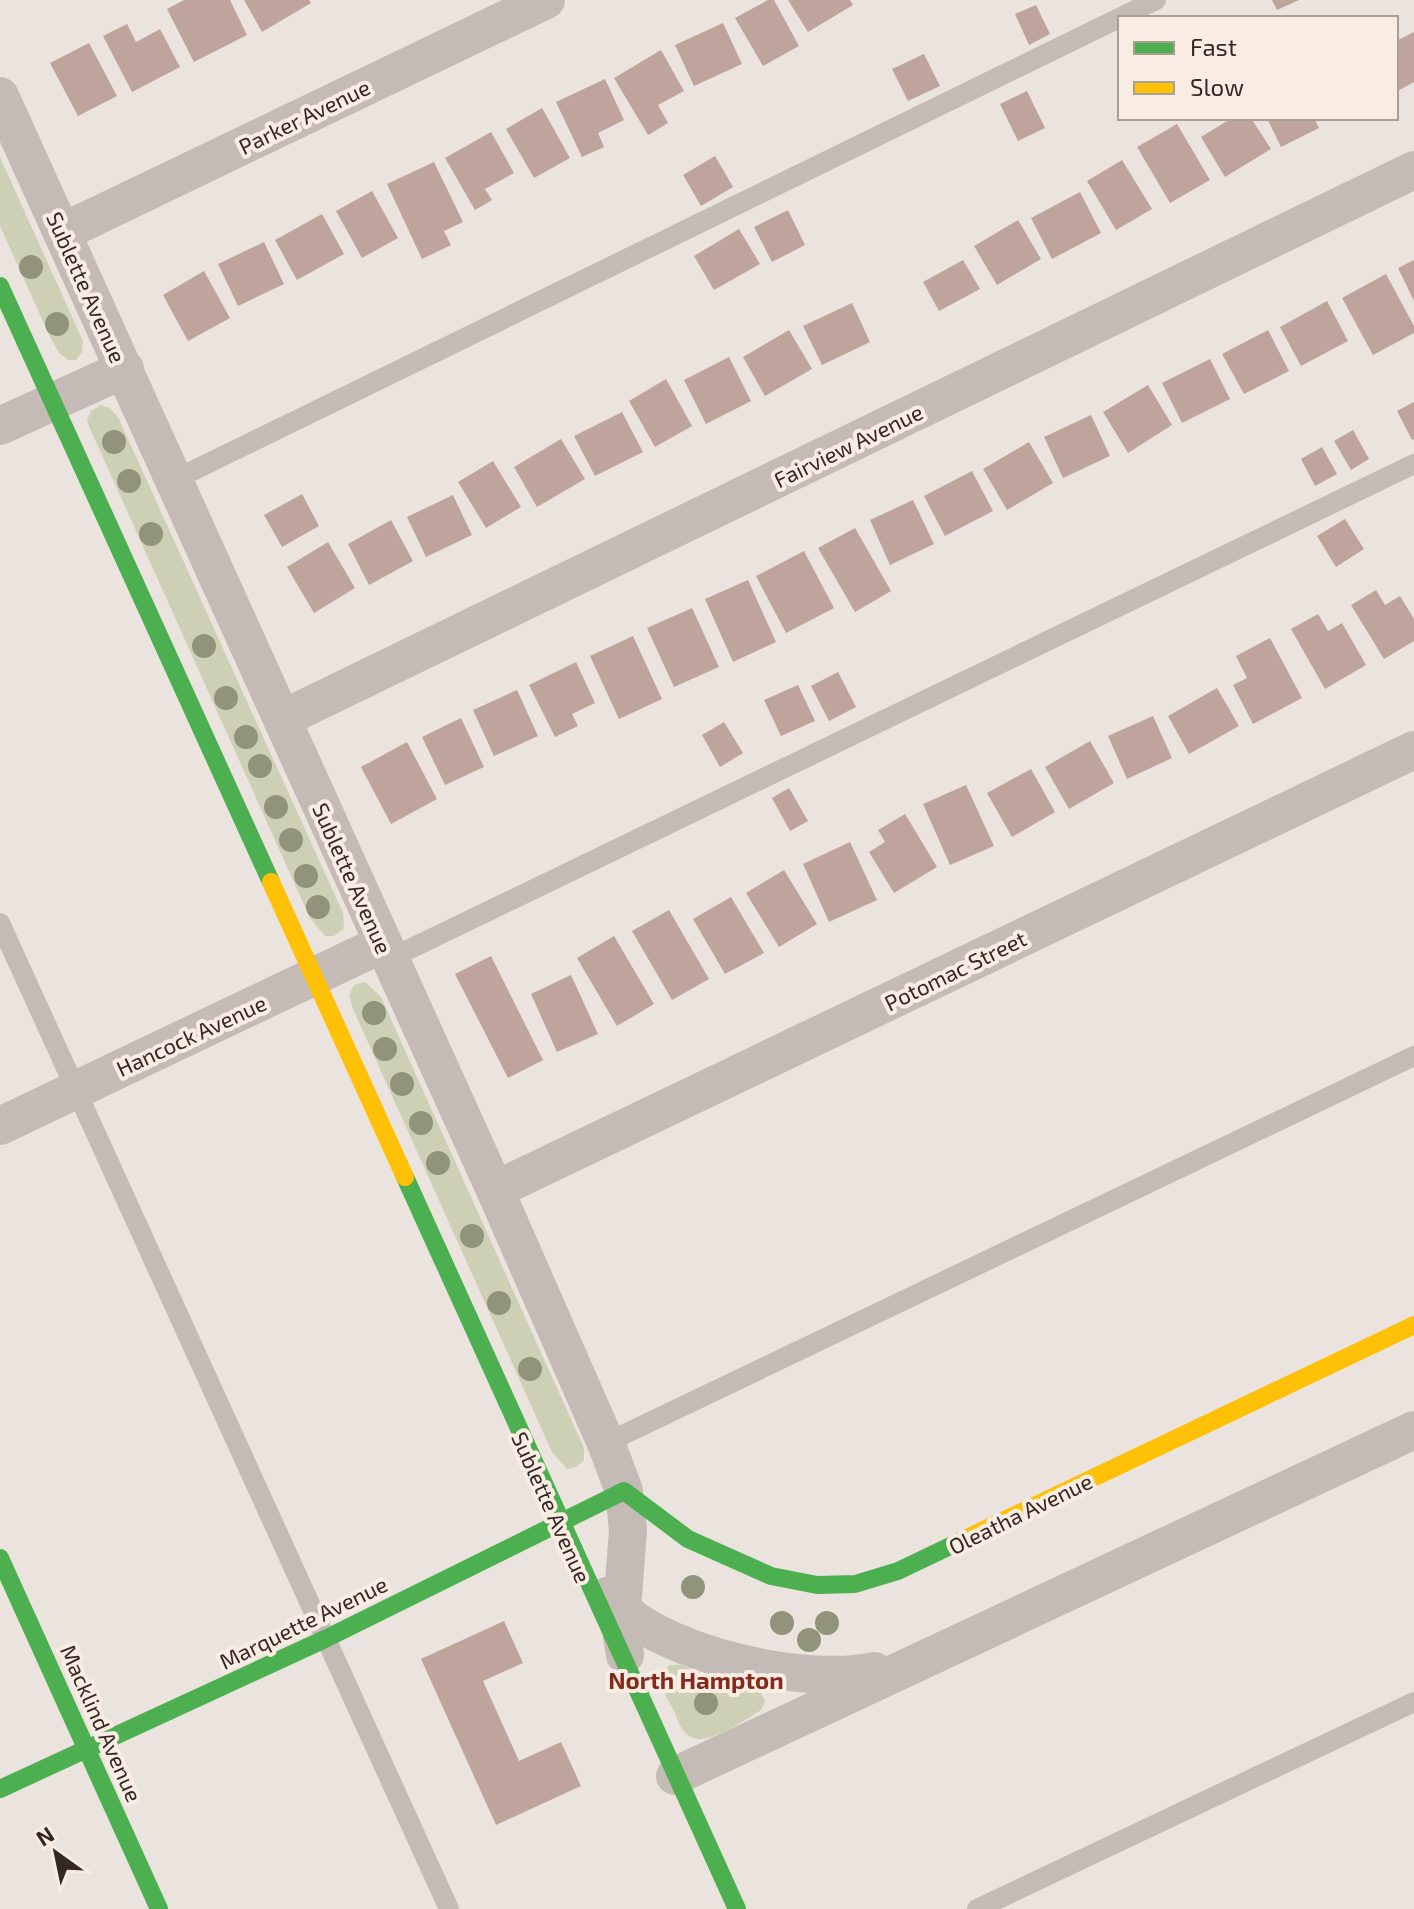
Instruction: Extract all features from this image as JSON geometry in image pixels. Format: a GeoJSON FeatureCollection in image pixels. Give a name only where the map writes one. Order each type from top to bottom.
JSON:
{"type":"FeatureCollection","features":[{"type":"Feature","properties":{"kind":"street","name":"Parker Avenue"},"geometry":{"type":"LineString","coordinates":[[63,232],[546,0]]}},
{"type":"Feature","properties":{"kind":"street","name":"Sublette Avenue"},"geometry":{"type":"LineString","coordinates":[[0,96],[495,1190],[606,1443],[624,1491],[628,1530],[622,1637],[630,1678]]}},
{"type":"Feature","properties":{"kind":"street","name":"Fairview Avenue"},"geometry":{"type":"LineString","coordinates":[[282,719],[1414,170]]}},
{"type":"Feature","properties":{"kind":"street","name":"Sublette Avenue"},"geometry":{"type":"LineString","coordinates":[[0,286],[737,1909]]}},
{"type":"Feature","properties":{"kind":"street"},"geometry":{"type":"LineString","coordinates":[[0,426],[125,369]]}},
{"type":"Feature","properties":{"kind":"street","name":"Potomac Street"},"geometry":{"type":"LineString","coordinates":[[495,1190],[1414,750]]}},
{"type":"Feature","properties":{"kind":"street","name":"Hancock Avenue"},"geometry":{"type":"LineString","coordinates":[[0,1126],[313,977],[386,951]]}},
{"type":"Feature","properties":{"kind":"street","name":"Oleatha Avenue"},"geometry":{"type":"LineString","coordinates":[[624,1491],[688,1539],[771,1576],[817,1585],[855,1584],[898,1571],[1414,1325]]}},
{"type":"Feature","properties":{"kind":"street"},"geometry":{"type":"LineString","coordinates":[[675,1776],[1414,1430]]}},
{"type":"Feature","properties":{"kind":"street","name":"Marquette Avenue"},"geometry":{"type":"LineString","coordinates":[[0,1789],[325,1639],[624,1491]]}},
{"type":"Feature","properties":{"kind":"street","name":"Macklind Avenue"},"geometry":{"type":"LineString","coordinates":[[0,1558],[159,1909]]}},
{"type":"Feature","properties":{"kind":"street"},"geometry":{"type":"LineString","coordinates":[[578,1564],[603,1592],[635,1620],[712,1656],[826,1676],[865,1673],[932,1656]]}},
{"type":"Feature","properties":{"kind":"lane"},"geometry":{"type":"LineString","coordinates":[[1123,16],[1156,0]]}},
{"type":"Feature","properties":{"kind":"lane"},"geometry":{"type":"LineString","coordinates":[[174,480],[1118,19]]}},
{"type":"Feature","properties":{"kind":"lane"},"geometry":{"type":"LineString","coordinates":[[386,951],[1414,464]]}},
{"type":"Feature","properties":{"kind":"lane"},"geometry":{"type":"LineString","coordinates":[[0,923],[449,1909]]}},
{"type":"Feature","properties":{"kind":"lane"},"geometry":{"type":"LineString","coordinates":[[606,1443],[1414,1056]]}},
{"type":"Feature","properties":{"kind":"lane"},"geometry":{"type":"LineString","coordinates":[[977,1909],[1414,1702]]}},
{"type":"Feature","properties":{"kind":"green space"},"geometry":{"type":"Polygon","coordinates":[[[0,157],[83,341],[82,352],[76,360],[68,360],[59,353],[51,339],[0,226],[0,157]]]}},
{"type":"Feature","properties":{"kind":"green space"},"geometry":{"type":"Polygon","coordinates":[[[101,405],[110,408],[119,419],[343,913],[344,928],[334,936],[325,936],[310,918],[92,433],[87,421],[91,411],[101,405]]]}},
{"type":"Feature","properties":{"kind":"green space"},"geometry":{"type":"Polygon","coordinates":[[[365,982],[381,997],[584,1448],[584,1460],[576,1467],[567,1469],[552,1452],[353,1009],[349,995],[354,985],[365,982]]]}},
{"type":"Feature","properties":{"kind":"green space"},"geometry":{"type":"Polygon","coordinates":[[[670,1665],[682,1665],[707,1676],[760,1691],[765,1701],[761,1710],[727,1730],[708,1738],[693,1738],[681,1728],[663,1688],[660,1672],[670,1665]]]}},
{"type":"Feature","properties":{"kind":"building"},"geometry":{"type":"Polygon","coordinates":[[[184,0],[230,0],[247,35],[194,62],[167,9],[184,0]]]}},
{"type":"Feature","properties":{"kind":"building"},"geometry":{"type":"Polygon","coordinates":[[[244,0],[309,0],[311,3],[262,32],[244,0]]]}},
{"type":"Feature","properties":{"kind":"building"},"geometry":{"type":"Polygon","coordinates":[[[768,0],[774,0],[799,46],[763,66],[735,18],[768,0]]]}},
{"type":"Feature","properties":{"kind":"building"},"geometry":{"type":"Polygon","coordinates":[[[788,0],[850,0],[853,5],[808,32],[788,0]]]}},
{"type":"Feature","properties":{"kind":"building"},"geometry":{"type":"Polygon","coordinates":[[[1272,0],[1299,0],[1277,10],[1272,0]]]}},
{"type":"Feature","properties":{"kind":"building"},"geometry":{"type":"Polygon","coordinates":[[[1036,5],[1050,34],[1029,45],[1015,14],[1036,5]]]}},
{"type":"Feature","properties":{"kind":"building"},"geometry":{"type":"Polygon","coordinates":[[[723,23],[742,64],[694,86],[675,45],[723,23]]]}},
{"type":"Feature","properties":{"kind":"building"},"geometry":{"type":"Polygon","coordinates":[[[127,24],[136,42],[160,29],[180,67],[132,92],[103,36],[127,24]]]}},
{"type":"Feature","properties":{"kind":"building"},"geometry":{"type":"Polygon","coordinates":[[[1414,32],[1414,82],[1398,91],[1398,40],[1414,32]]]}},
{"type":"Feature","properties":{"kind":"building"},"geometry":{"type":"Polygon","coordinates":[[[89,43],[117,96],[78,116],[50,63],[89,43]]]}},
{"type":"Feature","properties":{"kind":"building"},"geometry":{"type":"Polygon","coordinates":[[[661,50],[684,91],[658,105],[668,123],[648,135],[614,78],[661,50]]]}},
{"type":"Feature","properties":{"kind":"building"},"geometry":{"type":"Polygon","coordinates":[[[924,54],[940,86],[908,101],[892,69],[924,54]]]}},
{"type":"Feature","properties":{"kind":"building"},"geometry":{"type":"Polygon","coordinates":[[[605,79],[624,120],[598,133],[604,147],[582,157],[556,102],[605,79]]]}},
{"type":"Feature","properties":{"kind":"building"},"geometry":{"type":"Polygon","coordinates":[[[1027,91],[1045,128],[1018,141],[1000,104],[1027,91]]]}},
{"type":"Feature","properties":{"kind":"building"},"geometry":{"type":"Polygon","coordinates":[[[542,108],[570,158],[534,178],[506,129],[542,108]]]}},
{"type":"Feature","properties":{"kind":"building"},"geometry":{"type":"Polygon","coordinates":[[[1229,120],[1252,120],[1271,149],[1225,177],[1201,137],[1229,120]]]}},
{"type":"Feature","properties":{"kind":"building"},"geometry":{"type":"Polygon","coordinates":[[[1268,120],[1315,120],[1319,128],[1281,147],[1268,120]]]}},
{"type":"Feature","properties":{"kind":"building"},"geometry":{"type":"Polygon","coordinates":[[[1177,124],[1210,180],[1170,203],[1137,147],[1177,124]]]}},
{"type":"Feature","properties":{"kind":"building"},"geometry":{"type":"Polygon","coordinates":[[[491,132],[514,173],[485,189],[492,200],[475,210],[445,158],[491,132]]]}},
{"type":"Feature","properties":{"kind":"building"},"geometry":{"type":"Polygon","coordinates":[[[715,156],[733,187],[701,206],[683,175],[715,156]]]}},
{"type":"Feature","properties":{"kind":"building"},"geometry":{"type":"Polygon","coordinates":[[[1122,160],[1152,209],[1116,230],[1087,181],[1122,160]]]}},
{"type":"Feature","properties":{"kind":"building"},"geometry":{"type":"Polygon","coordinates":[[[434,162],[463,222],[444,231],[451,245],[422,259],[387,184],[434,162]]]}},
{"type":"Feature","properties":{"kind":"building"},"geometry":{"type":"Polygon","coordinates":[[[372,191],[398,238],[362,258],[336,211],[372,191]]]}},
{"type":"Feature","properties":{"kind":"building"},"geometry":{"type":"Polygon","coordinates":[[[1080,192],[1101,233],[1052,259],[1031,218],[1080,192]]]}},
{"type":"Feature","properties":{"kind":"building"},"geometry":{"type":"Polygon","coordinates":[[[788,210],[805,245],[772,262],[754,227],[788,210]]]}},
{"type":"Feature","properties":{"kind":"building"},"geometry":{"type":"Polygon","coordinates":[[[322,214],[344,254],[297,280],[275,240],[322,214]]]}},
{"type":"Feature","properties":{"kind":"building"},"geometry":{"type":"Polygon","coordinates":[[[1018,220],[1041,259],[997,285],[974,246],[1018,220]]]}},
{"type":"Feature","properties":{"kind":"building"},"geometry":{"type":"Polygon","coordinates":[[[739,229],[760,264],[714,290],[694,256],[739,229]]]}},
{"type":"Feature","properties":{"kind":"building"},"geometry":{"type":"Polygon","coordinates":[[[264,242],[284,284],[238,306],[218,264],[264,242]]]}},
{"type":"Feature","properties":{"kind":"building"},"geometry":{"type":"Polygon","coordinates":[[[963,260],[980,289],[939,311],[923,282],[963,260]]]}},
{"type":"Feature","properties":{"kind":"building"},"geometry":{"type":"Polygon","coordinates":[[[1414,260],[1414,301],[1398,268],[1414,260]]]}},
{"type":"Feature","properties":{"kind":"building"},"geometry":{"type":"Polygon","coordinates":[[[204,271],[230,318],[188,341],[163,295],[204,271]]]}},
{"type":"Feature","properties":{"kind":"building"},"geometry":{"type":"Polygon","coordinates":[[[1386,274],[1414,326],[1414,333],[1373,355],[1342,298],[1386,274]]]}},
{"type":"Feature","properties":{"kind":"building"},"geometry":{"type":"Polygon","coordinates":[[[1327,301],[1348,341],[1301,366],[1280,327],[1327,301]]]}},
{"type":"Feature","properties":{"kind":"building"},"geometry":{"type":"Polygon","coordinates":[[[852,303],[870,342],[822,365],[803,326],[852,303]]]}},
{"type":"Feature","properties":{"kind":"building"},"geometry":{"type":"Polygon","coordinates":[[[789,330],[812,369],[765,396],[743,357],[789,330]]]}},
{"type":"Feature","properties":{"kind":"building"},"geometry":{"type":"Polygon","coordinates":[[[1268,330],[1289,371],[1244,394],[1222,354],[1268,330]]]}},
{"type":"Feature","properties":{"kind":"building"},"geometry":{"type":"Polygon","coordinates":[[[729,357],[751,401],[706,424],[684,380],[729,357]]]}},
{"type":"Feature","properties":{"kind":"building"},"geometry":{"type":"Polygon","coordinates":[[[1210,359],[1230,399],[1182,423],[1162,383],[1210,359]]]}},
{"type":"Feature","properties":{"kind":"building"},"geometry":{"type":"Polygon","coordinates":[[[666,379],[692,426],[655,447],[629,401],[666,379]]]}},
{"type":"Feature","properties":{"kind":"building"},"geometry":{"type":"Polygon","coordinates":[[[1148,385],[1172,425],[1128,453],[1103,412],[1148,385]]]}},
{"type":"Feature","properties":{"kind":"building"},"geometry":{"type":"Polygon","coordinates":[[[1414,402],[1414,439],[1412,440],[1397,411],[1414,402]]]}},
{"type":"Feature","properties":{"kind":"building"},"geometry":{"type":"Polygon","coordinates":[[[622,412],[643,452],[595,476],[574,436],[622,412]]]}},
{"type":"Feature","properties":{"kind":"building"},"geometry":{"type":"Polygon","coordinates":[[[1091,415],[1110,456],[1063,478],[1044,437],[1091,415]]]}},
{"type":"Feature","properties":{"kind":"building"},"geometry":{"type":"Polygon","coordinates":[[[1353,430],[1369,459],[1351,470],[1334,441],[1353,430]]]}},
{"type":"Feature","properties":{"kind":"building"},"geometry":{"type":"Polygon","coordinates":[[[561,439],[585,479],[537,507],[514,467],[561,439]]]}},
{"type":"Feature","properties":{"kind":"building"},"geometry":{"type":"Polygon","coordinates":[[[1029,442],[1053,483],[1007,510],[983,469],[1029,442]]]}},
{"type":"Feature","properties":{"kind":"building"},"geometry":{"type":"Polygon","coordinates":[[[1322,447],[1337,474],[1315,486],[1301,459],[1322,447]]]}},
{"type":"Feature","properties":{"kind":"building"},"geometry":{"type":"Polygon","coordinates":[[[493,461],[521,507],[486,528],[458,482],[493,461]]]}},
{"type":"Feature","properties":{"kind":"building"},"geometry":{"type":"Polygon","coordinates":[[[972,471],[993,511],[945,536],[924,496],[972,471]]]}},
{"type":"Feature","properties":{"kind":"building"},"geometry":{"type":"Polygon","coordinates":[[[302,494],[319,526],[282,547],[264,515],[302,494]]]}},
{"type":"Feature","properties":{"kind":"building"},"geometry":{"type":"Polygon","coordinates":[[[453,495],[472,535],[426,557],[407,517],[453,495]]]}},
{"type":"Feature","properties":{"kind":"building"},"geometry":{"type":"Polygon","coordinates":[[[913,500],[934,544],[890,565],[870,520],[913,500]]]}},
{"type":"Feature","properties":{"kind":"building"},"geometry":{"type":"Polygon","coordinates":[[[1345,519],[1364,549],[1336,567],[1317,536],[1345,519]]]}},
{"type":"Feature","properties":{"kind":"building"},"geometry":{"type":"Polygon","coordinates":[[[391,520],[413,561],[369,585],[348,544],[391,520]]]}},
{"type":"Feature","properties":{"kind":"building"},"geometry":{"type":"Polygon","coordinates":[[[855,528],[891,591],[855,612],[818,548],[855,528]]]}},
{"type":"Feature","properties":{"kind":"building"},"geometry":{"type":"Polygon","coordinates":[[[328,542],[355,588],[314,613],[287,567],[328,542]]]}},
{"type":"Feature","properties":{"kind":"building"},"geometry":{"type":"Polygon","coordinates":[[[804,551],[834,608],[786,633],[756,576],[804,551]]]}},
{"type":"Feature","properties":{"kind":"building"},"geometry":{"type":"Polygon","coordinates":[[[748,580],[776,642],[733,662],[705,599],[748,580]]]}},
{"type":"Feature","properties":{"kind":"building"},"geometry":{"type":"Polygon","coordinates":[[[1376,590],[1385,605],[1400,596],[1414,619],[1414,641],[1384,659],[1351,605],[1376,590]]]}},
{"type":"Feature","properties":{"kind":"building"},"geometry":{"type":"Polygon","coordinates":[[[692,608],[719,667],[674,687],[647,628],[692,608]]]}},
{"type":"Feature","properties":{"kind":"building"},"geometry":{"type":"Polygon","coordinates":[[[1318,614],[1328,631],[1342,623],[1366,665],[1325,689],[1291,629],[1318,614]]]}},
{"type":"Feature","properties":{"kind":"building"},"geometry":{"type":"Polygon","coordinates":[[[633,636],[662,699],[619,719],[590,656],[633,636]]]}},
{"type":"Feature","properties":{"kind":"building"},"geometry":{"type":"Polygon","coordinates":[[[1270,638],[1302,698],[1253,724],[1233,685],[1247,678],[1236,656],[1270,638]]]}},
{"type":"Feature","properties":{"kind":"building"},"geometry":{"type":"Polygon","coordinates":[[[576,662],[595,703],[572,714],[578,726],[555,737],[529,685],[576,662]]]}},
{"type":"Feature","properties":{"kind":"building"},"geometry":{"type":"Polygon","coordinates":[[[838,672],[856,707],[829,721],[811,686],[838,672]]]}},
{"type":"Feature","properties":{"kind":"building"},"geometry":{"type":"Polygon","coordinates":[[[798,685],[815,721],[781,736],[764,700],[798,685]]]}},
{"type":"Feature","properties":{"kind":"building"},"geometry":{"type":"Polygon","coordinates":[[[1217,688],[1239,726],[1189,754],[1168,716],[1217,688]]]}},
{"type":"Feature","properties":{"kind":"building"},"geometry":{"type":"Polygon","coordinates":[[[517,690],[538,736],[494,756],[473,710],[517,690]]]}},
{"type":"Feature","properties":{"kind":"building"},"geometry":{"type":"Polygon","coordinates":[[[1153,716],[1172,758],[1127,779],[1108,736],[1153,716]]]}},
{"type":"Feature","properties":{"kind":"building"},"geometry":{"type":"Polygon","coordinates":[[[461,718],[484,767],[445,785],[422,737],[461,718]]]}},
{"type":"Feature","properties":{"kind":"building"},"geometry":{"type":"Polygon","coordinates":[[[724,722],[743,753],[720,767],[702,735],[724,722]]]}},
{"type":"Feature","properties":{"kind":"building"},"geometry":{"type":"Polygon","coordinates":[[[1090,741],[1114,783],[1069,809],[1045,767],[1090,741]]]}},
{"type":"Feature","properties":{"kind":"building"},"geometry":{"type":"Polygon","coordinates":[[[407,742],[437,799],[391,824],[361,767],[407,742]]]}},
{"type":"Feature","properties":{"kind":"building"},"geometry":{"type":"Polygon","coordinates":[[[1031,769],[1055,812],[1012,837],[987,793],[1031,769]]]}},
{"type":"Feature","properties":{"kind":"building"},"geometry":{"type":"Polygon","coordinates":[[[966,785],[994,846],[950,865],[923,804],[966,785]]]}},
{"type":"Feature","properties":{"kind":"building"},"geometry":{"type":"Polygon","coordinates":[[[789,788],[808,821],[790,831],[772,798],[789,788]]]}},
{"type":"Feature","properties":{"kind":"building"},"geometry":{"type":"Polygon","coordinates":[[[905,814],[937,867],[894,893],[869,852],[885,842],[878,830],[905,814]]]}},
{"type":"Feature","properties":{"kind":"building"},"geometry":{"type":"Polygon","coordinates":[[[850,842],[877,900],[829,922],[803,864],[850,842]]]}},
{"type":"Feature","properties":{"kind":"building"},"geometry":{"type":"Polygon","coordinates":[[[784,870],[817,924],[779,947],[746,893],[784,870]]]}},
{"type":"Feature","properties":{"kind":"building"},"geometry":{"type":"Polygon","coordinates":[[[731,897],[764,953],[725,974],[693,919],[731,897]]]}},
{"type":"Feature","properties":{"kind":"building"},"geometry":{"type":"Polygon","coordinates":[[[669,910],[709,979],[672,1000],[632,931],[669,910]]]}},
{"type":"Feature","properties":{"kind":"building"},"geometry":{"type":"Polygon","coordinates":[[[614,936],[654,1004],[617,1026],[577,958],[614,936]]]}},
{"type":"Feature","properties":{"kind":"building"},"geometry":{"type":"Polygon","coordinates":[[[491,956],[543,1060],[508,1078],[455,974],[491,956]]]}},
{"type":"Feature","properties":{"kind":"building"},"geometry":{"type":"Polygon","coordinates":[[[571,975],[598,1034],[557,1052],[531,994],[571,975]]]}},
{"type":"Feature","properties":{"kind":"building"},"geometry":{"type":"Polygon","coordinates":[[[504,1621],[523,1663],[483,1681],[519,1761],[561,1742],[581,1786],[496,1825],[421,1659],[504,1621]]]}},
{"type":"Feature","properties":{"kind":"traffic: fast"},"geometry":{"type":"LineString","coordinates":[[0,286],[271,882]]}},
{"type":"Feature","properties":{"kind":"traffic: fast"},"geometry":{"type":"LineString","coordinates":[[405,1177],[737,1909]]}},
{"type":"Feature","properties":{"kind":"traffic: fast"},"geometry":{"type":"LineString","coordinates":[[0,1789],[325,1639],[624,1491],[688,1539],[771,1576],[817,1585],[855,1584],[898,1571],[967,1538]]}},
{"type":"Feature","properties":{"kind":"traffic: fast"},"geometry":{"type":"LineString","coordinates":[[0,1558],[159,1909]]}},
{"type":"Feature","properties":{"kind":"traffic: slow"},"geometry":{"type":"LineString","coordinates":[[271,882],[405,1177]]}},
{"type":"Feature","properties":{"kind":"traffic: slow"},"geometry":{"type":"LineString","coordinates":[[967,1538],[1414,1325]]}},
{"type":"Feature","properties":{"kind":"district","name":"North Hampton"},"geometry":{"type":"Point","coordinates":[696,1679]}}]}
